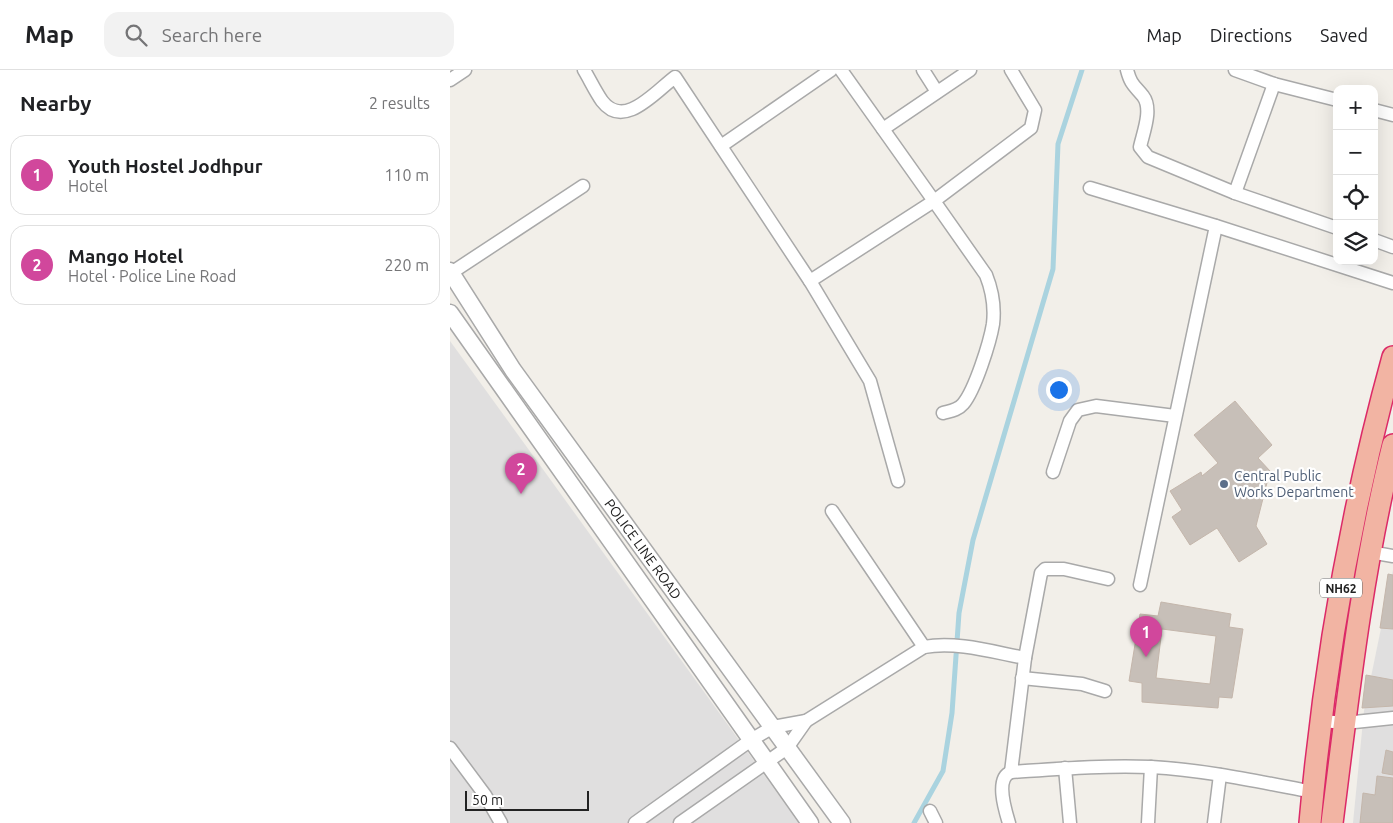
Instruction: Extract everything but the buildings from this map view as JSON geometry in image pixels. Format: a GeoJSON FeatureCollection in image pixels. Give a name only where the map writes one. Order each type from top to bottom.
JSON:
{"type":"FeatureCollection","features":[{"type":"Feature","properties":{"kind":"highway","name":"NH62"},"geometry":{"type":"LineString","coordinates":[[1310,823],[1338,604],[1374,424],[1393,357]]}},
{"type":"Feature","properties":{"kind":"highway","name":"NH62"},"geometry":{"type":"LineString","coordinates":[[1332,823],[1344,723],[1370,552],[1386,507],[1393,447]]}},
{"type":"Feature","properties":{"kind":"street"},"geometry":{"type":"LineString","coordinates":[[450,80],[465,70]]}},
{"type":"Feature","properties":{"kind":"street"},"geometry":{"type":"LineString","coordinates":[[584,70],[602,101],[610,109],[619,113],[630,111],[680,74],[721,146],[810,280],[870,381],[898,480]]}},
{"type":"Feature","properties":{"kind":"street"},"geometry":{"type":"LineString","coordinates":[[721,146],[831,70]]}},
{"type":"Feature","properties":{"kind":"street"},"geometry":{"type":"LineString","coordinates":[[841,70],[986,274],[991,285],[993,304],[992,324],[973,389],[963,404],[955,410],[943,413]]}},
{"type":"Feature","properties":{"kind":"street"},"geometry":{"type":"LineString","coordinates":[[923,70],[937,92]]}},
{"type":"Feature","properties":{"kind":"street"},"geometry":{"type":"LineString","coordinates":[[883,129],[970,70]]}},
{"type":"Feature","properties":{"kind":"street"},"geometry":{"type":"LineString","coordinates":[[810,280],[934,201],[1031,128],[1035,110],[1011,70]]}},
{"type":"Feature","properties":{"kind":"street"},"geometry":{"type":"LineString","coordinates":[[1127,70],[1130,84],[1144,98],[1148,109],[1140,146],[1148,158],[1235,193],[1333,227]]}},
{"type":"Feature","properties":{"kind":"street"},"geometry":{"type":"LineString","coordinates":[[1234,70],[1274,84],[1333,99]]}},
{"type":"Feature","properties":{"kind":"street"},"geometry":{"type":"LineString","coordinates":[[1235,193],[1274,84]]}},
{"type":"Feature","properties":{"kind":"street"},"geometry":{"type":"LineString","coordinates":[[1378,111],[1393,115]]}},
{"type":"Feature","properties":{"kind":"street"},"geometry":{"type":"LineString","coordinates":[[451,272],[583,186]]}},
{"type":"Feature","properties":{"kind":"street"},"geometry":{"type":"LineString","coordinates":[[1090,188],[1216,226],[1393,284]]}},
{"type":"Feature","properties":{"kind":"street"},"geometry":{"type":"LineString","coordinates":[[1140,585],[1216,226]]}},
{"type":"Feature","properties":{"kind":"street"},"geometry":{"type":"LineString","coordinates":[[1378,241],[1393,247]]}},
{"type":"Feature","properties":{"kind":"street","name":"POLICE LINE ROAD"},"geometry":{"type":"LineString","coordinates":[[451,272],[513,370],[842,823]]}},
{"type":"Feature","properties":{"kind":"street"},"geometry":{"type":"LineString","coordinates":[[450,313],[810,823]]}},
{"type":"Feature","properties":{"kind":"street"},"geometry":{"type":"LineString","coordinates":[[1053,472],[1070,421],[1078,410],[1096,406],[1175,416]]}},
{"type":"Feature","properties":{"kind":"street"},"geometry":{"type":"LineString","coordinates":[[832,511],[929,646]]}},
{"type":"Feature","properties":{"kind":"street"},"geometry":{"type":"LineString","coordinates":[[1370,552],[1393,556]]}},
{"type":"Feature","properties":{"kind":"street"},"geometry":{"type":"LineString","coordinates":[[1011,772],[1025,658],[1041,573],[1045,569],[1064,570],[1108,579]]}},
{"type":"Feature","properties":{"kind":"street"},"geometry":{"type":"LineString","coordinates":[[635,823],[752,740],[773,728],[806,721],[929,646],[965,648],[1025,658]]}},
{"type":"Feature","properties":{"kind":"street"},"geometry":{"type":"LineString","coordinates":[[1022,678],[1082,684],[1105,691]]}},
{"type":"Feature","properties":{"kind":"street"},"geometry":{"type":"LineString","coordinates":[[1322,721],[1344,723],[1393,718]]}},
{"type":"Feature","properties":{"kind":"street"},"geometry":{"type":"LineString","coordinates":[[680,823],[787,748],[806,721]]}},
{"type":"Feature","properties":{"kind":"street"},"geometry":{"type":"LineString","coordinates":[[450,748],[485,795],[501,823]]}},
{"type":"Feature","properties":{"kind":"street"},"geometry":{"type":"LineString","coordinates":[[1009,823],[1002,781],[1006,774],[1011,772],[1065,768],[1152,767],[1220,775],[1313,792]]}},
{"type":"Feature","properties":{"kind":"street"},"geometry":{"type":"LineString","coordinates":[[1148,823],[1152,767]]}},
{"type":"Feature","properties":{"kind":"street"},"geometry":{"type":"LineString","coordinates":[[1065,768],[1070,823]]}},
{"type":"Feature","properties":{"kind":"street"},"geometry":{"type":"LineString","coordinates":[[1214,823],[1220,775]]}},
{"type":"Feature","properties":{"kind":"street"},"geometry":{"type":"LineString","coordinates":[[930,811],[936,823]]}},
{"type":"Feature","properties":{"kind":"shaded area"},"geometry":{"type":"Polygon","coordinates":[[[450,341],[799,823],[450,823],[450,341]]]}},
{"type":"Feature","properties":{"kind":"shaded area"},"geometry":{"type":"Polygon","coordinates":[[[1393,570],[1393,823],[1353,823],[1364,711],[1393,570]]]}},
{"type":"Feature","properties":{"kind":"waterway"},"geometry":{"type":"LineString","coordinates":[[914,823],[943,771],[952,713],[959,613],[973,540],[1053,269],[1058,144],[1082,70]]}},
{"type":"Feature","properties":{"kind":"place","name":"Central Public Works Department"},"geometry":{"type":"Point","coordinates":[1224,484]}},
{"type":"Feature","properties":{"kind":"place","name":"Mango Hotel"},"geometry":{"type":"Point","coordinates":[521,494]}},
{"type":"Feature","properties":{"kind":"place","name":"Youth Hostel Jodhpur"},"geometry":{"type":"Point","coordinates":[1146,657]}}]}
